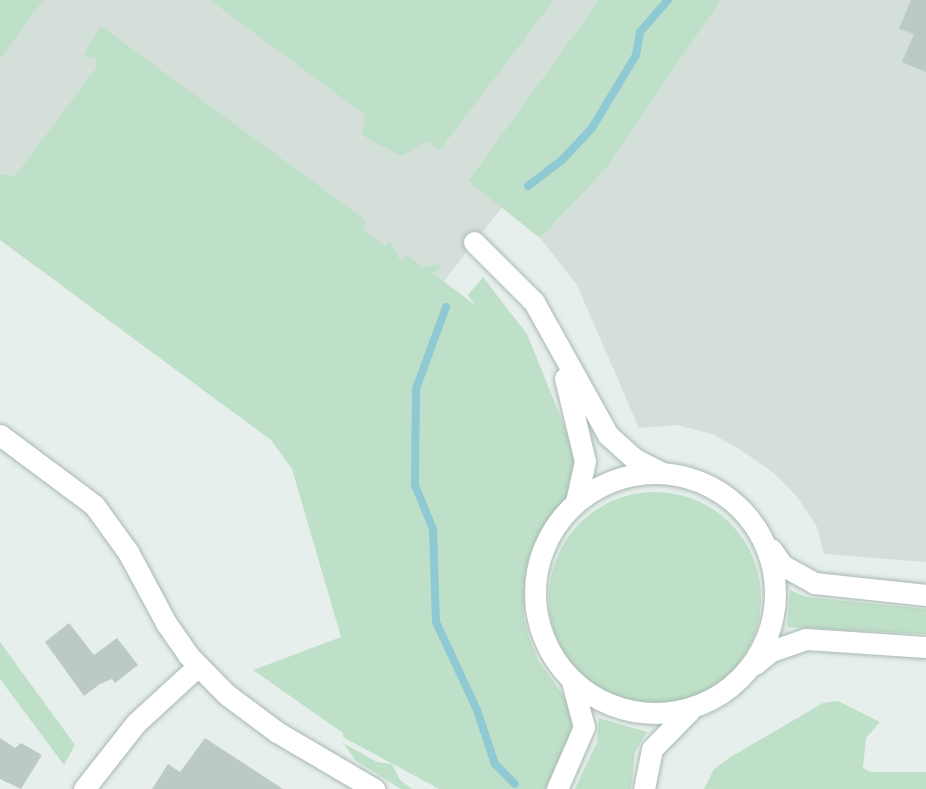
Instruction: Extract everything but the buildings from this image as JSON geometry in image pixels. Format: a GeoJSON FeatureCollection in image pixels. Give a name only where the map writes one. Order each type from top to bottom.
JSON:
{"type":"FeatureCollection","features":[{"type":"Feature","properties":{"kind":"street"},"geometry":{"type":"LineString","coordinates":[[474,242],[507,270],[549,326],[608,435],[635,459],[663,473],[716,490],[756,529],[782,565],[814,583],[926,595]]}},
{"type":"Feature","properties":{"kind":"street"},"geometry":{"type":"LineString","coordinates":[[549,326],[583,443],[584,477],[576,502]]}},
{"type":"Feature","properties":{"kind":"street"},"geometry":{"type":"LineString","coordinates":[[0,435],[94,505],[128,552],[166,623],[198,666],[253,716],[374,789]]}},
{"type":"Feature","properties":{"kind":"street"},"geometry":{"type":"LineString","coordinates":[[663,473],[617,479],[576,502],[548,536],[534,578],[537,623],[556,663],[571,680],[607,704],[627,711],[670,713],[691,709]]}},
{"type":"Feature","properties":{"kind":"street"},"geometry":{"type":"LineString","coordinates":[[748,670],[769,633],[775,601],[773,569],[756,529]]}},
{"type":"Feature","properties":{"kind":"street"},"geometry":{"type":"LineString","coordinates":[[644,789],[652,749],[691,709],[731,687],[771,652],[806,639],[926,646]]}},
{"type":"Feature","properties":{"kind":"street"},"geometry":{"type":"LineString","coordinates":[[84,789],[136,723],[198,666]]}},
{"type":"Feature","properties":{"kind":"street"},"geometry":{"type":"LineString","coordinates":[[557,789],[584,727],[571,680]]}},
{"type":"Feature","properties":{"kind":"shaded area"},"geometry":{"type":"Polygon","coordinates":[[[0,0],[599,0],[468,181],[502,207],[444,281],[407,255],[281,421],[0,214],[0,0]]]}},
{"type":"Feature","properties":{"kind":"shaded area"},"geometry":{"type":"Polygon","coordinates":[[[721,0],[926,0],[926,562],[824,554],[817,527],[798,498],[775,474],[741,450],[712,434],[677,425],[639,428],[577,285],[540,238],[604,171],[721,0]]]}},
{"type":"Feature","properties":{"kind":"green space"},"geometry":{"type":"Polygon","coordinates":[[[0,0],[43,0],[0,59],[0,0]]]}},
{"type":"Feature","properties":{"kind":"green space"},"geometry":{"type":"Polygon","coordinates":[[[210,0],[554,0],[440,150],[427,141],[402,156],[368,139],[362,133],[365,115],[210,0]]]}},
{"type":"Feature","properties":{"kind":"green space"},"geometry":{"type":"Polygon","coordinates":[[[599,0],[721,0],[604,171],[540,238],[468,181],[599,0]]]}},
{"type":"Feature","properties":{"kind":"green space"},"geometry":{"type":"Polygon","coordinates":[[[101,26],[360,216],[366,223],[363,230],[385,246],[390,241],[401,262],[407,255],[424,267],[438,264],[442,268],[433,273],[475,305],[468,295],[483,277],[527,334],[576,455],[566,498],[532,547],[525,573],[524,618],[529,637],[538,660],[568,702],[572,719],[572,732],[546,789],[439,789],[343,737],[343,733],[253,670],[341,637],[292,469],[271,440],[0,240],[0,174],[15,176],[96,68],[97,59],[83,55],[101,26]]]}},
{"type":"Feature","properties":{"kind":"green space"},"geometry":{"type":"Polygon","coordinates":[[[655,492],[676,494],[695,500],[730,523],[753,558],[759,577],[759,619],[753,638],[730,673],[695,696],[676,702],[655,704],[634,702],[615,696],[580,673],[557,638],[551,619],[549,598],[551,577],[557,558],[580,523],[615,500],[634,494],[655,492]]]}},
{"type":"Feature","properties":{"kind":"green space"},"geometry":{"type":"Polygon","coordinates":[[[790,590],[806,597],[926,609],[926,634],[787,627],[790,590]]]}},
{"type":"Feature","properties":{"kind":"green space"},"geometry":{"type":"Polygon","coordinates":[[[0,642],[75,745],[64,765],[0,679],[0,642]]]}},
{"type":"Feature","properties":{"kind":"green space"},"geometry":{"type":"Polygon","coordinates":[[[838,701],[880,722],[866,738],[863,768],[870,772],[926,772],[926,789],[704,789],[714,769],[729,758],[823,703],[838,701]]]}},
{"type":"Feature","properties":{"kind":"green space"},"geometry":{"type":"Polygon","coordinates":[[[599,718],[647,732],[635,752],[631,789],[575,789],[597,742],[599,718]]]}},
{"type":"Feature","properties":{"kind":"green space"},"geometry":{"type":"Polygon","coordinates":[[[343,743],[377,762],[392,764],[400,780],[412,789],[401,789],[356,761],[343,743]]]}},
{"type":"Feature","properties":{"kind":"waterway"},"geometry":{"type":"LineString","coordinates":[[528,186],[562,160],[592,128],[636,55],[640,32],[668,0]]}},
{"type":"Feature","properties":{"kind":"waterway"},"geometry":{"type":"LineString","coordinates":[[446,307],[416,389],[415,485],[433,529],[436,622],[477,710],[495,764],[515,784]]}}]}
